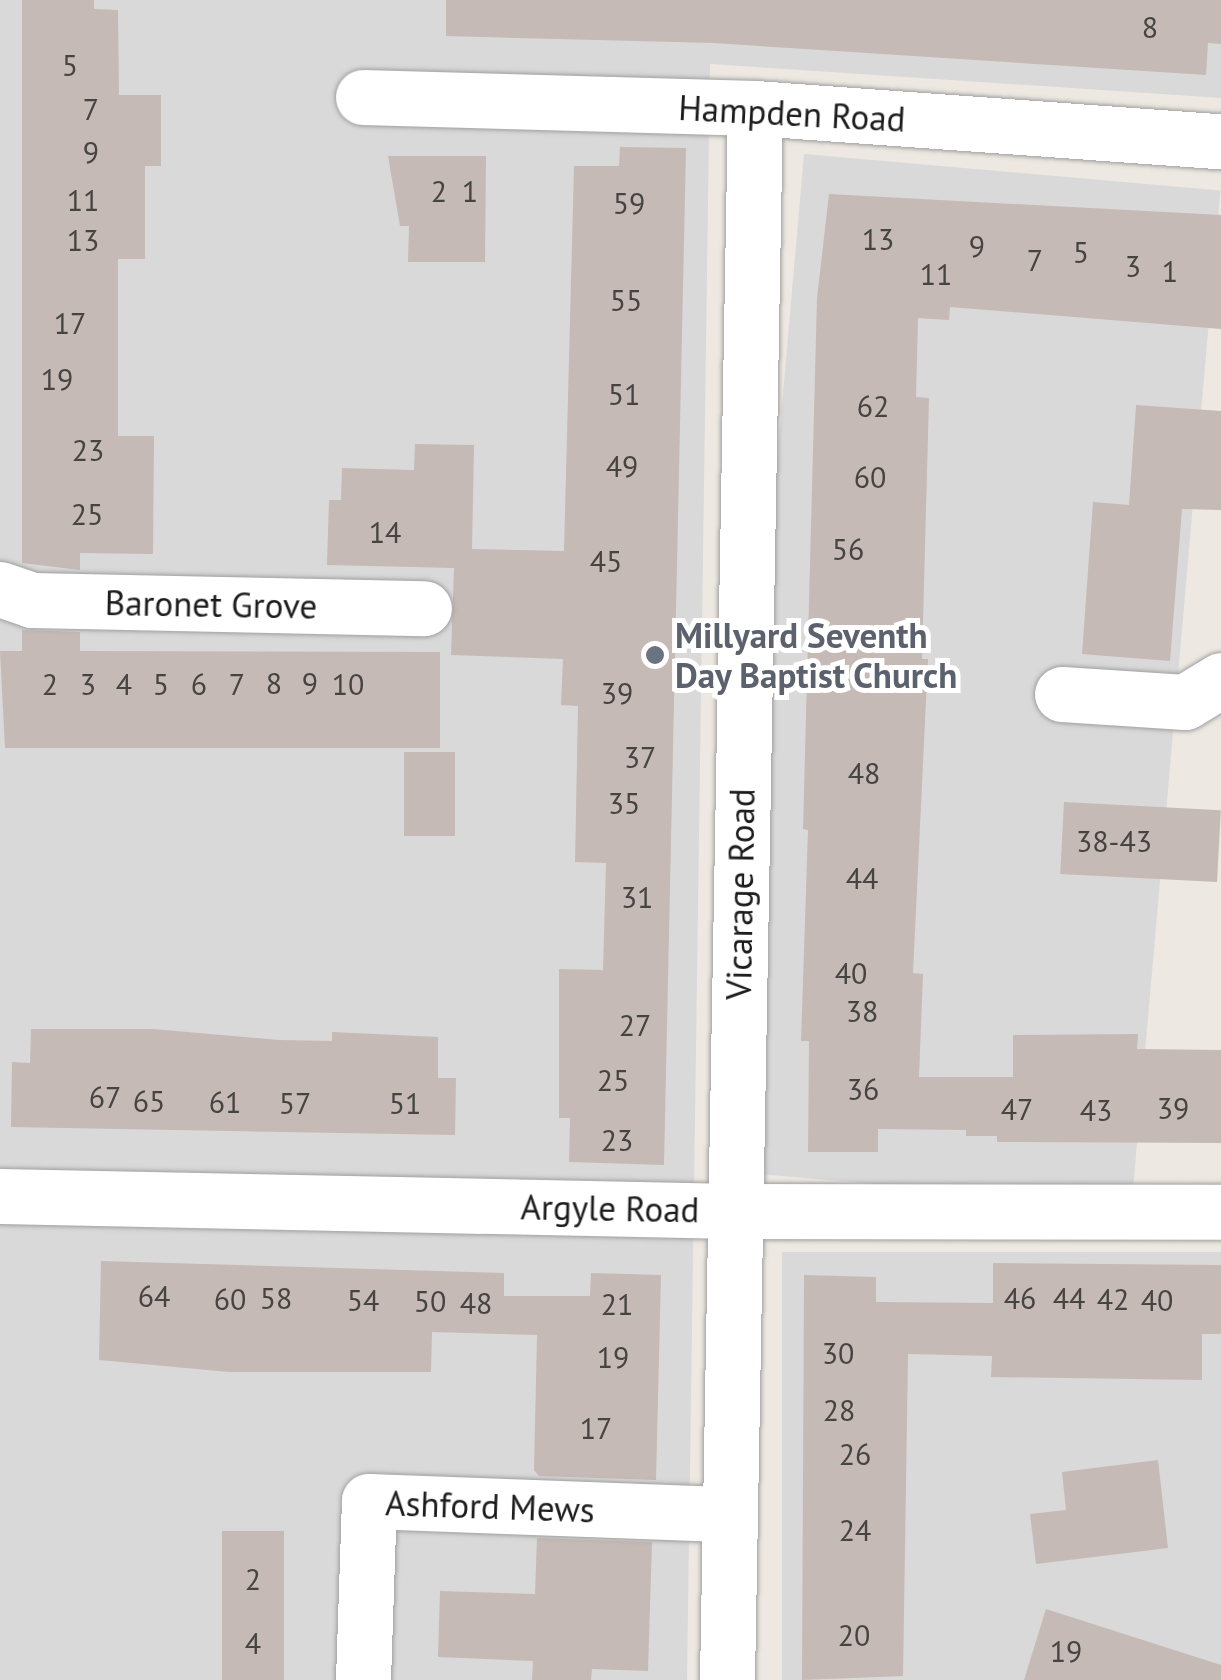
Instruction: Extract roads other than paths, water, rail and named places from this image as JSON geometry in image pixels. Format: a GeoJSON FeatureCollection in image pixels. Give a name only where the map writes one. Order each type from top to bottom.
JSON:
{"type":"FeatureCollection","features":[{"type":"Feature","properties":{"kind":"street","name":"Hampden Road"},"geometry":{"type":"LineString","coordinates":[[363,97],[755,108],[1221,140]]}},
{"type":"Feature","properties":{"kind":"street","name":"Vicarage Road"},"geometry":{"type":"LineString","coordinates":[[727,1680],[755,108]]}},
{"type":"Feature","properties":{"kind":"street","name":"Baronet Grove"},"geometry":{"type":"LineString","coordinates":[[0,589],[32,600],[424,608]]}},
{"type":"Feature","properties":{"kind":"street"},"geometry":{"type":"LineString","coordinates":[[1062,694],[1168,703],[1200,698],[1219,690]]}},
{"type":"Feature","properties":{"kind":"street","name":"Argyle Road"},"geometry":{"type":"LineString","coordinates":[[0,1196],[734,1211],[1221,1212]]}},
{"type":"Feature","properties":{"kind":"street","name":"Ashford Mews"},"geometry":{"type":"LineString","coordinates":[[363,1680],[369,1502],[730,1514]]}},
{"type":"Feature","properties":{"kind":"place","name":"Millyard Seventh Day Baptist Church"},"geometry":{"type":"Point","coordinates":[655,655]}}]}
